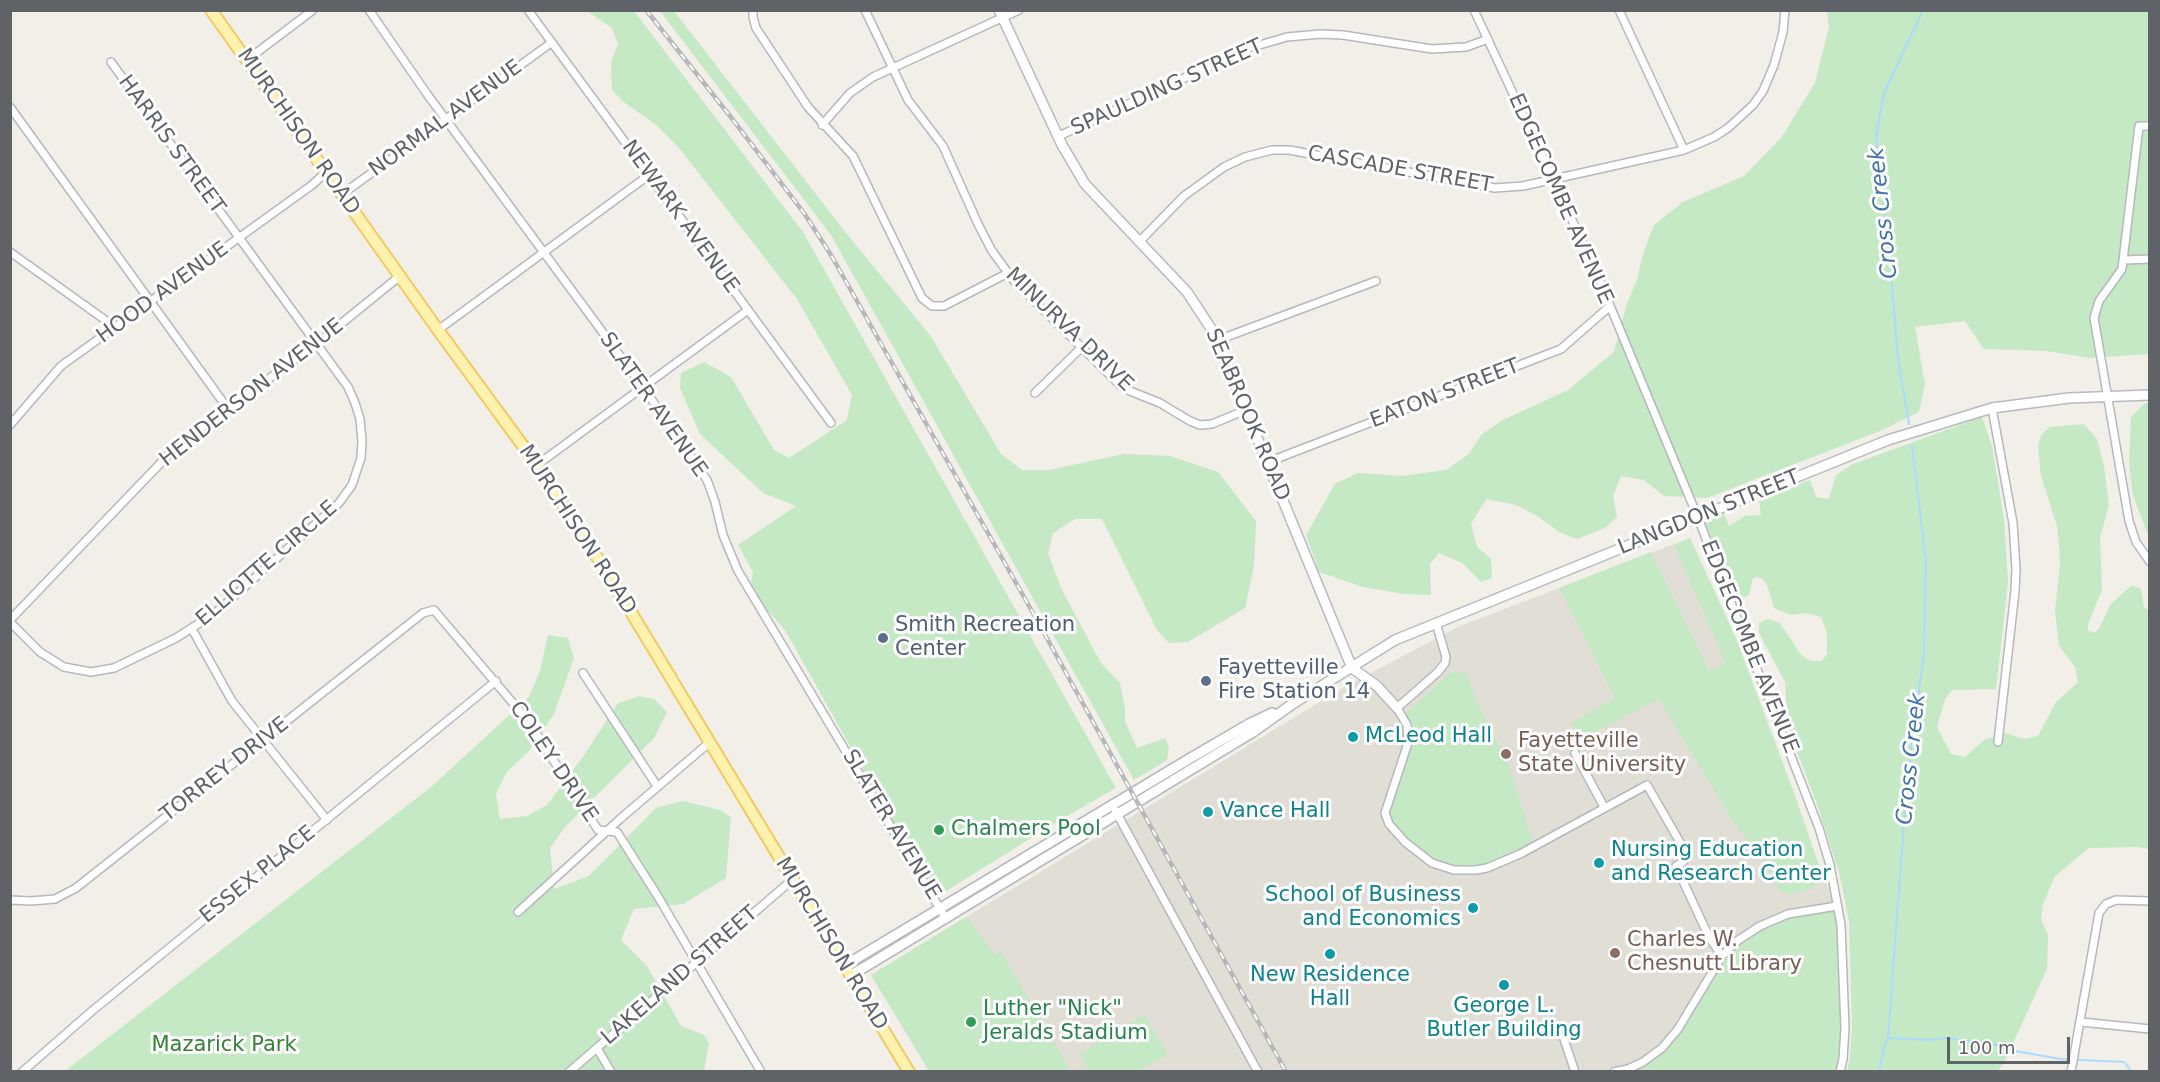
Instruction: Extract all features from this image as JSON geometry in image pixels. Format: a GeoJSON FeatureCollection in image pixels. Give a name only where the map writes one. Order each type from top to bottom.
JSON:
{"type":"FeatureCollection","features":[{"type":"Feature","properties":{"kind":"main road","name":"MURCHISON ROAD"},"geometry":{"type":"LineString","coordinates":[[211,10],[341,195],[537,465],[608,574],[909,1071]]}},
{"type":"Feature","properties":{"kind":"street"},"geometry":{"type":"LineString","coordinates":[[248,60],[313,10]]}},
{"type":"Feature","properties":{"kind":"street","name":"SLATER AVENUE"},"geometry":{"type":"LineString","coordinates":[[369,10],[543,253],[643,387],[707,480],[723,535],[738,571],[946,919]]}},
{"type":"Feature","properties":{"kind":"street","name":"NEWARK AVENUE"},"geometry":{"type":"LineString","coordinates":[[528,10],[831,423]]}},
{"type":"Feature","properties":{"kind":"street"},"geometry":{"type":"LineString","coordinates":[[753,10],[756,28],[808,107],[822,125],[853,156],[922,298],[932,306],[944,306],[1008,273]]}},
{"type":"Feature","properties":{"kind":"street","name":"MINURVA DRIVE"},"geometry":{"type":"LineString","coordinates":[[866,10],[891,68],[917,114],[943,146],[978,224],[992,251],[1008,273],[1130,391],[1160,403],[1195,424],[1212,424],[1246,410]]}},
{"type":"Feature","properties":{"kind":"street"},"geometry":{"type":"LineString","coordinates":[[822,125],[850,93],[873,76],[1001,14],[1019,10]]}},
{"type":"Feature","properties":{"kind":"street","name":"EDGECOMBE AVENUE"},"geometry":{"type":"LineString","coordinates":[[1474,10],[1594,267],[1698,518],[1815,818],[1830,865],[1841,926],[1845,1028],[1840,1071]]}},
{"type":"Feature","properties":{"kind":"street"},"geometry":{"type":"LineString","coordinates":[[1619,10],[1684,150]]}},
{"type":"Feature","properties":{"kind":"street","name":"CASCADE STREET"},"geometry":{"type":"LineString","coordinates":[[1139,242],[1184,196],[1224,167],[1245,157],[1272,150],[1289,150],[1483,187],[1512,188],[1684,150],[1728,128],[1753,105],[1768,81],[1774,65],[1783,32],[1785,10]]}},
{"type":"Feature","properties":{"kind":"street","name":"SEABROOK ROAD"},"geometry":{"type":"LineString","coordinates":[[1001,14],[1072,165],[1085,184],[1187,292],[1218,340],[1352,668]]}},
{"type":"Feature","properties":{"kind":"street","name":"SPAULDING STREET"},"geometry":{"type":"LineString","coordinates":[[1059,136],[1249,48],[1287,37],[1343,35],[1432,49],[1466,47],[1488,39]]}},
{"type":"Feature","properties":{"kind":"street","name":"NORMAL AVENUE"},"geometry":{"type":"LineString","coordinates":[[341,195],[551,42]]}},
{"type":"Feature","properties":{"kind":"street","name":"HARRIS STREET"},"geometry":{"type":"LineString","coordinates":[[111,62],[316,344]]}},
{"type":"Feature","properties":{"kind":"street"},"geometry":{"type":"LineString","coordinates":[[10,107],[228,409]]}},
{"type":"Feature","properties":{"kind":"street"},"geometry":{"type":"LineString","coordinates":[[2150,126],[2139,126],[2124,260],[2119,274],[2099,301],[2094,318],[2129,521],[2136,542],[2150,562]]}},
{"type":"Feature","properties":{"kind":"street","name":"HOOD AVENUE"},"geometry":{"type":"LineString","coordinates":[[10,425],[61,366],[312,185],[326,172]]}},
{"type":"Feature","properties":{"kind":"street"},"geometry":{"type":"LineString","coordinates":[[438,330],[649,175]]}},
{"type":"Feature","properties":{"kind":"street"},"geometry":{"type":"LineString","coordinates":[[10,252],[115,327]]}},
{"type":"Feature","properties":{"kind":"street"},"geometry":{"type":"LineString","coordinates":[[2124,260],[2150,259]]}},
{"type":"Feature","properties":{"kind":"street","name":"HENDERSON AVENUE"},"geometry":{"type":"LineString","coordinates":[[10,621],[176,447],[316,344],[400,276]]}},
{"type":"Feature","properties":{"kind":"street"},"geometry":{"type":"LineString","coordinates":[[1218,340],[1376,281]]}},
{"type":"Feature","properties":{"kind":"street","name":"EATON STREET"},"geometry":{"type":"LineString","coordinates":[[1268,462],[1561,349],[1609,307]]}},
{"type":"Feature","properties":{"kind":"street"},"geometry":{"type":"LineString","coordinates":[[537,465],[748,310]]}},
{"type":"Feature","properties":{"kind":"street","name":"ELLIOTTE CIRCLE"},"geometry":{"type":"LineString","coordinates":[[10,621],[40,652],[69,669],[91,672],[114,668],[192,629],[214,614],[331,511],[352,485],[361,458],[362,441],[356,403],[348,387],[316,344]]}},
{"type":"Feature","properties":{"kind":"street"},"geometry":{"type":"LineString","coordinates":[[1035,393],[1082,347]]}},
{"type":"Feature","properties":{"kind":"street","name":"LANGDON STREET"},"geometry":{"type":"LineString","coordinates":[[850,976],[1118,816],[1395,640],[1888,440],[1992,408],[2058,399],[2150,395]]}},
{"type":"Feature","properties":{"kind":"street"},"geometry":{"type":"LineString","coordinates":[[1992,408],[2013,524],[2016,569],[2016,591],[1998,742]]}},
{"type":"Feature","properties":{"kind":"street","name":"COLEY DRIVE"},"geometry":{"type":"LineString","coordinates":[[428,610],[434,610],[437,613],[530,722],[598,830],[617,832],[761,1071]]}},
{"type":"Feature","properties":{"kind":"street","name":"TORREY DRIVE"},"geometry":{"type":"LineString","coordinates":[[10,900],[43,901],[65,895],[428,610]]}},
{"type":"Feature","properties":{"kind":"street"},"geometry":{"type":"LineString","coordinates":[[1398,708],[1445,663],[1446,657],[1436,623]]}},
{"type":"Feature","properties":{"kind":"street"},"geometry":{"type":"LineString","coordinates":[[192,629],[232,701],[327,820]]}},
{"type":"Feature","properties":{"kind":"street"},"geometry":{"type":"LineString","coordinates":[[1352,668],[1377,686],[1398,708],[1407,724],[1408,743],[1385,813],[1389,824],[1423,857],[1432,863],[1454,870],[1487,868],[1520,854],[1647,785],[1684,851],[1686,857],[1676,866],[1709,937],[1722,956]]}},
{"type":"Feature","properties":{"kind":"street"},"geometry":{"type":"LineString","coordinates":[[583,673],[657,786]]}},
{"type":"Feature","properties":{"kind":"street","name":"ESSEX PLACE"},"geometry":{"type":"LineString","coordinates":[[22,1071],[92,1011],[496,681]]}},
{"type":"Feature","properties":{"kind":"street","name":"LANGDON STREET"},"geometry":{"type":"LineString","coordinates":[[844,966],[1249,724],[1291,705]]}},
{"type":"Feature","properties":{"kind":"street"},"geometry":{"type":"LineString","coordinates":[[518,912],[657,786],[710,742]]}},
{"type":"Feature","properties":{"kind":"street"},"geometry":{"type":"LineString","coordinates":[[1575,753],[1604,807]]}},
{"type":"Feature","properties":{"kind":"street"},"geometry":{"type":"LineString","coordinates":[[1112,806],[1258,1071]]}},
{"type":"Feature","properties":{"kind":"street","name":"LAKELAND STREET"},"geometry":{"type":"LineString","coordinates":[[569,1071],[792,879]]}},
{"type":"Feature","properties":{"kind":"street"},"geometry":{"type":"LineString","coordinates":[[2071,1071],[2098,919],[2102,908],[2116,900],[2150,901]]}},
{"type":"Feature","properties":{"kind":"street"},"geometry":{"type":"LineString","coordinates":[[1614,1071],[1628,1069],[1662,1048],[1678,1029],[1722,956],[1751,931],[1788,914],[1837,906]]}},
{"type":"Feature","properties":{"kind":"street"},"geometry":{"type":"LineString","coordinates":[[2081,1022],[2150,1029]]}},
{"type":"Feature","properties":{"kind":"street"},"geometry":{"type":"LineString","coordinates":[[1563,1036],[1575,1071],[1581,1071]]}},
{"type":"Feature","properties":{"kind":"street"},"geometry":{"type":"LineString","coordinates":[[597,1048],[611,1071]]}},
{"type":"Feature","properties":{"kind":"shaded area","name":"Fayetteville State University"},"geometry":{"type":"Polygon","coordinates":[[[1690,538],[1808,834],[1822,875],[1837,906],[1840,1072],[929,1071],[871,975],[1346,686],[1460,626],[1690,538]]]}},
{"type":"Feature","properties":{"kind":"green space"},"geometry":{"type":"Polygon","coordinates":[[[587,11],[634,11],[803,232],[1116,788],[935,898],[785,630],[750,591],[753,572],[738,545],[796,506],[763,493],[700,434],[680,388],[681,373],[704,362],[731,377],[774,450],[789,458],[847,420],[852,395],[797,299],[679,148],[655,124],[625,103],[612,90],[611,63],[618,44],[612,28],[587,11]]]}},
{"type":"Feature","properties":{"kind":"green space"},"geometry":{"type":"Polygon","coordinates":[[[660,11],[674,11],[846,233],[930,335],[1001,454],[1022,470],[1049,470],[1124,454],[1170,456],[1218,472],[1256,521],[1254,566],[1245,608],[1188,642],[1169,643],[1157,630],[1102,519],[1075,519],[1053,533],[1048,554],[1062,590],[1101,663],[1120,683],[1125,722],[1137,748],[1165,738],[1169,747],[1167,760],[1134,780],[831,235],[660,11]]]}},
{"type":"Feature","properties":{"kind":"green space"},"geometry":{"type":"Polygon","coordinates":[[[1827,11],[2149,11],[2149,354],[2089,358],[2047,351],[1984,349],[1965,321],[1915,327],[1925,384],[1919,412],[1880,431],[1707,498],[1664,496],[1644,480],[1621,476],[1613,496],[1617,517],[1605,528],[1577,539],[1561,533],[1516,505],[1486,499],[1471,524],[1477,547],[1491,559],[1492,578],[1481,582],[1462,563],[1439,553],[1430,564],[1431,595],[1404,594],[1363,587],[1319,572],[1306,535],[1335,484],[1358,473],[1402,476],[1446,470],[1469,454],[1481,435],[1503,420],[1568,390],[1614,352],[1627,303],[1637,280],[1643,254],[1654,225],[1683,202],[1744,176],[1781,138],[1815,83],[1829,27],[1827,11]]]}},
{"type":"Feature","properties":{"kind":"green space"},"geometry":{"type":"Polygon","coordinates":[[[2145,403],[2150,403],[2149,538],[2133,495],[2129,465],[2131,417],[2145,403]]]}},
{"type":"Feature","properties":{"kind":"green space"},"geometry":{"type":"Polygon","coordinates":[[[1982,417],[1992,446],[2004,519],[2008,582],[1996,689],[1952,690],[1945,699],[1937,727],[1951,754],[1965,757],[1984,740],[2005,733],[2024,739],[2038,736],[2056,702],[2078,682],[2075,667],[2059,646],[2055,611],[2060,565],[2059,544],[2057,526],[2041,476],[2038,447],[2041,435],[2050,427],[2084,424],[2097,439],[2104,466],[2109,505],[2100,538],[2102,590],[2088,624],[2088,630],[2095,633],[2111,604],[2131,586],[2141,588],[2144,608],[2150,610],[2149,849],[2138,847],[2089,848],[2055,876],[2043,904],[2041,919],[2048,935],[2047,969],[2003,1065],[1997,1071],[1847,1071],[1852,1025],[1849,922],[1840,876],[1819,810],[1788,728],[1785,682],[1759,633],[1759,623],[1768,619],[1780,623],[1802,656],[1811,661],[1822,661],[1827,654],[1827,633],[1821,617],[1807,613],[1791,615],[1774,608],[1766,582],[1759,577],[1753,578],[1749,595],[1741,599],[1732,593],[1705,522],[1724,513],[1729,526],[1745,516],[1761,515],[1759,501],[1810,480],[1816,497],[1829,499],[1836,475],[1853,464],[1982,417]]]}},
{"type":"Feature","properties":{"kind":"green space"},"geometry":{"type":"Polygon","coordinates":[[[1690,538],[1736,638],[1797,801],[1821,872],[1819,883],[1812,889],[1787,894],[1780,891],[1763,859],[1734,823],[1659,699],[1579,740],[1571,723],[1615,698],[1559,588],[1651,552],[1709,671],[1726,663],[1674,545],[1690,538]]]}},
{"type":"Feature","properties":{"kind":"green space","name":"Mazarick Park"},"geometry":{"type":"Polygon","coordinates":[[[548,635],[568,638],[574,658],[554,714],[529,751],[506,773],[496,794],[500,819],[527,816],[547,805],[585,754],[618,703],[639,696],[654,699],[667,712],[654,738],[565,827],[550,848],[554,889],[589,876],[656,808],[683,801],[720,810],[731,817],[726,878],[683,904],[634,909],[621,940],[647,966],[681,1026],[704,1035],[709,1043],[704,1071],[64,1072],[431,787],[529,697],[540,671],[548,635]]]}},
{"type":"Feature","properties":{"kind":"green space"},"geometry":{"type":"Polygon","coordinates":[[[1450,673],[1466,673],[1478,704],[1507,760],[1534,846],[1487,868],[1443,867],[1405,842],[1385,813],[1408,743],[1402,717],[1450,673]]]}},
{"type":"Feature","properties":{"kind":"green space"},"geometry":{"type":"Polygon","coordinates":[[[1837,906],[1844,979],[1840,1071],[1613,1072],[1640,1063],[1675,1033],[1725,952],[1751,931],[1785,916],[1837,906]]]}},
{"type":"Feature","properties":{"kind":"green space","name":"Luther \"Nick\" Jeralds Stadium"},"geometry":{"type":"Polygon","coordinates":[[[966,917],[995,955],[1001,952],[1069,1069],[1066,1071],[929,1071],[871,975],[966,917]]]}},
{"type":"Feature","properties":{"kind":"green space"},"geometry":{"type":"Polygon","coordinates":[[[1144,1015],[1168,1055],[1138,1071],[1089,1071],[1079,1054],[1144,1015]]]}},
{"type":"Feature","properties":{"kind":"waterway","name":"Cross Creek"},"geometry":{"type":"LineString","coordinates":[[1909,424],[1898,359],[1876,136],[1884,93],[1923,10]]}},
{"type":"Feature","properties":{"kind":"waterway","name":"Cross Creek"},"geometry":{"type":"LineString","coordinates":[[1879,1072],[1888,1038],[1907,782],[1924,652],[1926,562],[1912,446]]}},
{"type":"Feature","properties":{"kind":"waterway"},"geometry":{"type":"LineString","coordinates":[[1888,1038],[1930,1040],[1945,1038],[2000,1045],[2010,1050],[2060,1059],[2124,1062],[2132,1072]]}},
{"type":"Feature","properties":{"kind":"railway"},"geometry":{"type":"LineString","coordinates":[[646,10],[804,213],[831,255],[1033,613],[1286,1072]]}},
{"type":"Feature","properties":{"kind":"place","name":"Smith Recreation Center"},"geometry":{"type":"Point","coordinates":[883,638]}},
{"type":"Feature","properties":{"kind":"place","name":"Fayetteville Fire Station 14"},"geometry":{"type":"Point","coordinates":[1206,681]}},
{"type":"Feature","properties":{"kind":"place","name":"McLeod Hall"},"geometry":{"type":"Point","coordinates":[1353,737]}},
{"type":"Feature","properties":{"kind":"place","name":"Fayetteville State University"},"geometry":{"type":"Point","coordinates":[1506,754]}},
{"type":"Feature","properties":{"kind":"place","name":"Vance Hall"},"geometry":{"type":"Point","coordinates":[1208,812]}},
{"type":"Feature","properties":{"kind":"place","name":"Chalmers Pool"},"geometry":{"type":"Point","coordinates":[939,830]}},
{"type":"Feature","properties":{"kind":"place","name":"Nursing Education and Research Center"},"geometry":{"type":"Point","coordinates":[1599,863]}},
{"type":"Feature","properties":{"kind":"place","name":"School of Business and Economics"},"geometry":{"type":"Point","coordinates":[1473,908]}},
{"type":"Feature","properties":{"kind":"place","name":"Charles W. Chesnutt Library"},"geometry":{"type":"Point","coordinates":[1615,953]}},
{"type":"Feature","properties":{"kind":"place","name":"New Residence Hall"},"geometry":{"type":"Point","coordinates":[1330,954]}},
{"type":"Feature","properties":{"kind":"place","name":"George L. Butler Building"},"geometry":{"type":"Point","coordinates":[1504,985]}},
{"type":"Feature","properties":{"kind":"place","name":"Luther \"Nick\" Jeralds Stadium"},"geometry":{"type":"Point","coordinates":[971,1022]}}]}
